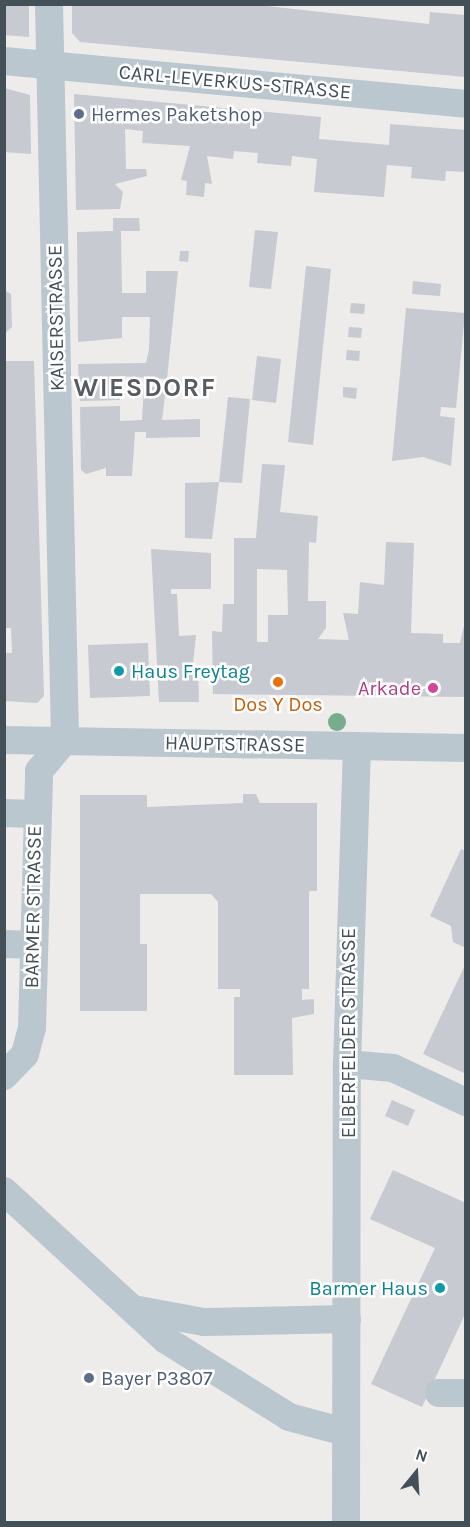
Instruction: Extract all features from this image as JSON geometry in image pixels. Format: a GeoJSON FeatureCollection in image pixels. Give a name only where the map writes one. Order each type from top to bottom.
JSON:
{"type":"FeatureCollection","features":[{"type":"Feature","properties":{"kind":"street","name":"KAISERSTRASSE"},"geometry":{"type":"LineString","coordinates":[[49,4],[65,740]]}},
{"type":"Feature","properties":{"kind":"street","name":"CARL-LEVERKUS-STRASSE"},"geometry":{"type":"LineString","coordinates":[[4,61],[465,104]]}},
{"type":"Feature","properties":{"kind":"street","name":"HAUPTSTRASSE"},"geometry":{"type":"LineString","coordinates":[[4,740],[465,748]]}},
{"type":"Feature","properties":{"kind":"street","name":"BARMER STRASSE"},"geometry":{"type":"LineString","coordinates":[[4,1076],[26,1054],[32,1028],[34,814],[39,771],[65,740]]}},
{"type":"Feature","properties":{"kind":"street","name":"ELBERFELDER STRASSE"},"geometry":{"type":"LineString","coordinates":[[346,1522],[347,1064],[357,746]]}},
{"type":"Feature","properties":{"kind":"street"},"geometry":{"type":"LineString","coordinates":[[4,813],[34,814]]}},
{"type":"Feature","properties":{"kind":"street"},"geometry":{"type":"LineString","coordinates":[[4,944],[33,945]]}},
{"type":"Feature","properties":{"kind":"street"},"geometry":{"type":"LineString","coordinates":[[347,1064],[393,1068],[465,1102]]}},
{"type":"Feature","properties":{"kind":"street"},"geometry":{"type":"LineString","coordinates":[[4,1191],[128,1308],[166,1340],[289,1417],[345,1432]]}},
{"type":"Feature","properties":{"kind":"street"},"geometry":{"type":"LineString","coordinates":[[128,1308],[204,1322],[347,1319]]}},
{"type":"Feature","properties":{"kind":"building"},"geometry":{"type":"Polygon","coordinates":[[[4,4],[29,4],[29,37],[4,35],[4,4]]]}},
{"type":"Feature","properties":{"kind":"building"},"geometry":{"type":"Polygon","coordinates":[[[72,4],[267,6],[429,24],[430,12],[466,15],[466,77],[80,42],[72,33],[72,4]]]}},
{"type":"Feature","properties":{"kind":"building"},"geometry":{"type":"Polygon","coordinates":[[[4,88],[30,95],[31,154],[4,152],[4,88]]]}},
{"type":"Feature","properties":{"kind":"building"},"geometry":{"type":"Polygon","coordinates":[[[74,94],[321,117],[319,139],[389,145],[390,124],[466,130],[466,172],[446,171],[445,181],[411,178],[412,167],[387,165],[384,197],[314,192],[317,159],[292,156],[291,166],[257,163],[258,153],[234,151],[233,159],[207,156],[212,184],[205,183],[204,197],[186,195],[187,181],[181,180],[190,146],[142,143],[143,131],[125,129],[126,169],[146,169],[147,176],[115,184],[123,192],[120,209],[76,210],[74,94]]]}},
{"type":"Feature","properties":{"kind":"building"},"geometry":{"type":"Polygon","coordinates":[[[113,218],[139,218],[140,231],[121,231],[122,293],[146,293],[146,271],[178,271],[167,379],[119,376],[120,400],[80,401],[78,364],[146,363],[149,349],[150,317],[122,317],[122,338],[78,342],[77,232],[113,231],[113,218]]]}},
{"type":"Feature","properties":{"kind":"building"},"geometry":{"type":"Polygon","coordinates":[[[255,230],[278,232],[271,289],[249,287],[255,230]]]}},
{"type":"Feature","properties":{"kind":"building"},"geometry":{"type":"Polygon","coordinates":[[[180,251],[189,251],[188,262],[179,261],[180,251]]]}},
{"type":"Feature","properties":{"kind":"building"},"geometry":{"type":"Polygon","coordinates":[[[306,266],[331,269],[313,445],[288,442],[306,266]]]}},
{"type":"Feature","properties":{"kind":"building"},"geometry":{"type":"Polygon","coordinates":[[[413,281],[441,284],[440,296],[412,294],[413,281]]]}},
{"type":"Feature","properties":{"kind":"building"},"geometry":{"type":"Polygon","coordinates":[[[4,290],[11,294],[12,327],[4,334],[4,290]]]}},
{"type":"Feature","properties":{"kind":"building"},"geometry":{"type":"Polygon","coordinates":[[[351,303],[365,304],[364,314],[350,313],[351,303]]]}},
{"type":"Feature","properties":{"kind":"building"},"geometry":{"type":"Polygon","coordinates":[[[406,308],[465,313],[456,408],[441,407],[440,416],[455,418],[451,466],[423,457],[392,461],[406,308]]]}},
{"type":"Feature","properties":{"kind":"building"},"geometry":{"type":"Polygon","coordinates":[[[349,327],[362,328],[361,338],[348,337],[349,327]]]}},
{"type":"Feature","properties":{"kind":"building"},"geometry":{"type":"Polygon","coordinates":[[[347,350],[360,351],[359,361],[346,360],[347,350]]]}},
{"type":"Feature","properties":{"kind":"building"},"geometry":{"type":"Polygon","coordinates":[[[257,356],[281,359],[276,403],[252,400],[257,356]]]}},
{"type":"Feature","properties":{"kind":"building"},"geometry":{"type":"Polygon","coordinates":[[[4,361],[34,361],[44,696],[37,703],[4,701],[4,653],[12,653],[11,628],[4,628],[4,361]]]}},
{"type":"Feature","properties":{"kind":"building"},"geometry":{"type":"Polygon","coordinates":[[[144,387],[166,387],[162,420],[200,419],[200,437],[146,438],[146,432],[135,432],[132,476],[106,476],[106,468],[86,474],[81,470],[80,407],[120,406],[120,421],[142,420],[144,387]]]}},
{"type":"Feature","properties":{"kind":"building"},"geometry":{"type":"Polygon","coordinates":[[[343,387],[357,388],[356,399],[343,397],[343,387]]]}},
{"type":"Feature","properties":{"kind":"building"},"geometry":{"type":"Polygon","coordinates":[[[228,397],[250,399],[242,483],[219,482],[228,397]]]}},
{"type":"Feature","properties":{"kind":"building"},"geometry":{"type":"Polygon","coordinates":[[[262,464],[285,465],[280,512],[318,516],[316,543],[309,542],[308,601],[326,601],[326,628],[318,639],[349,640],[343,613],[358,614],[360,582],[384,585],[386,542],[414,543],[411,633],[443,634],[443,643],[460,643],[466,617],[466,697],[213,694],[212,631],[222,632],[223,604],[234,604],[234,538],[256,538],[262,464]],[[257,569],[257,642],[268,642],[268,615],[288,615],[287,570],[257,569]]]}},
{"type":"Feature","properties":{"kind":"building"},"geometry":{"type":"Polygon","coordinates":[[[219,482],[212,539],[185,538],[185,483],[219,482]]]}},
{"type":"Feature","properties":{"kind":"building"},"geometry":{"type":"Polygon","coordinates":[[[151,549],[211,553],[211,589],[171,589],[171,594],[177,594],[179,636],[196,635],[193,664],[185,664],[198,668],[199,702],[159,702],[151,549]]]}},
{"type":"Feature","properties":{"kind":"building","name":"Haus Freytag"},"geometry":{"type":"Polygon","coordinates":[[[148,643],[150,696],[90,698],[88,645],[148,643]]]}},
{"type":"Feature","properties":{"kind":"building"},"geometry":{"type":"Polygon","coordinates":[[[243,794],[256,794],[260,803],[317,803],[317,891],[309,891],[309,989],[302,989],[302,1000],[314,999],[314,1014],[292,1018],[293,1075],[234,1075],[234,997],[240,997],[240,989],[218,989],[218,902],[211,894],[140,894],[140,944],[147,944],[147,1011],[80,1011],[80,795],[147,795],[147,807],[243,803],[243,794]]]}},
{"type":"Feature","properties":{"kind":"building"},"geometry":{"type":"Polygon","coordinates":[[[461,849],[466,851],[466,948],[453,942],[451,926],[430,916],[461,849]]]}},
{"type":"Feature","properties":{"kind":"building"},"geometry":{"type":"Polygon","coordinates":[[[466,963],[466,1074],[423,1054],[466,963]]]}},
{"type":"Feature","properties":{"kind":"building"},"geometry":{"type":"Polygon","coordinates":[[[392,1100],[415,1110],[408,1126],[385,1116],[392,1100]]]}},
{"type":"Feature","properties":{"kind":"building","name":"Barmer Haus"},"geometry":{"type":"Polygon","coordinates":[[[393,1170],[466,1203],[466,1312],[422,1407],[371,1384],[435,1248],[370,1219],[393,1170]]]}},
{"type":"Feature","properties":{"kind":"place","name":"Hermes Paketshop"},"geometry":{"type":"Point","coordinates":[79,114]}},
{"type":"Feature","properties":{"kind":"place","name":"Haus Freytag"},"geometry":{"type":"Point","coordinates":[119,671]}},
{"type":"Feature","properties":{"kind":"place","name":"Dos Y Dos"},"geometry":{"type":"Point","coordinates":[278,682]}},
{"type":"Feature","properties":{"kind":"place","name":"Arkade"},"geometry":{"type":"Point","coordinates":[433,688]}},
{"type":"Feature","properties":{"kind":"place","name":"Barmer Haus"},"geometry":{"type":"Point","coordinates":[440,1288]}},
{"type":"Feature","properties":{"kind":"place","name":"Bayer P3807"},"geometry":{"type":"Point","coordinates":[89,1378]}},
{"type":"Feature","properties":{"kind":"district","name":"WIESDORF"},"geometry":{"type":"Point","coordinates":[145,388]}}]}
